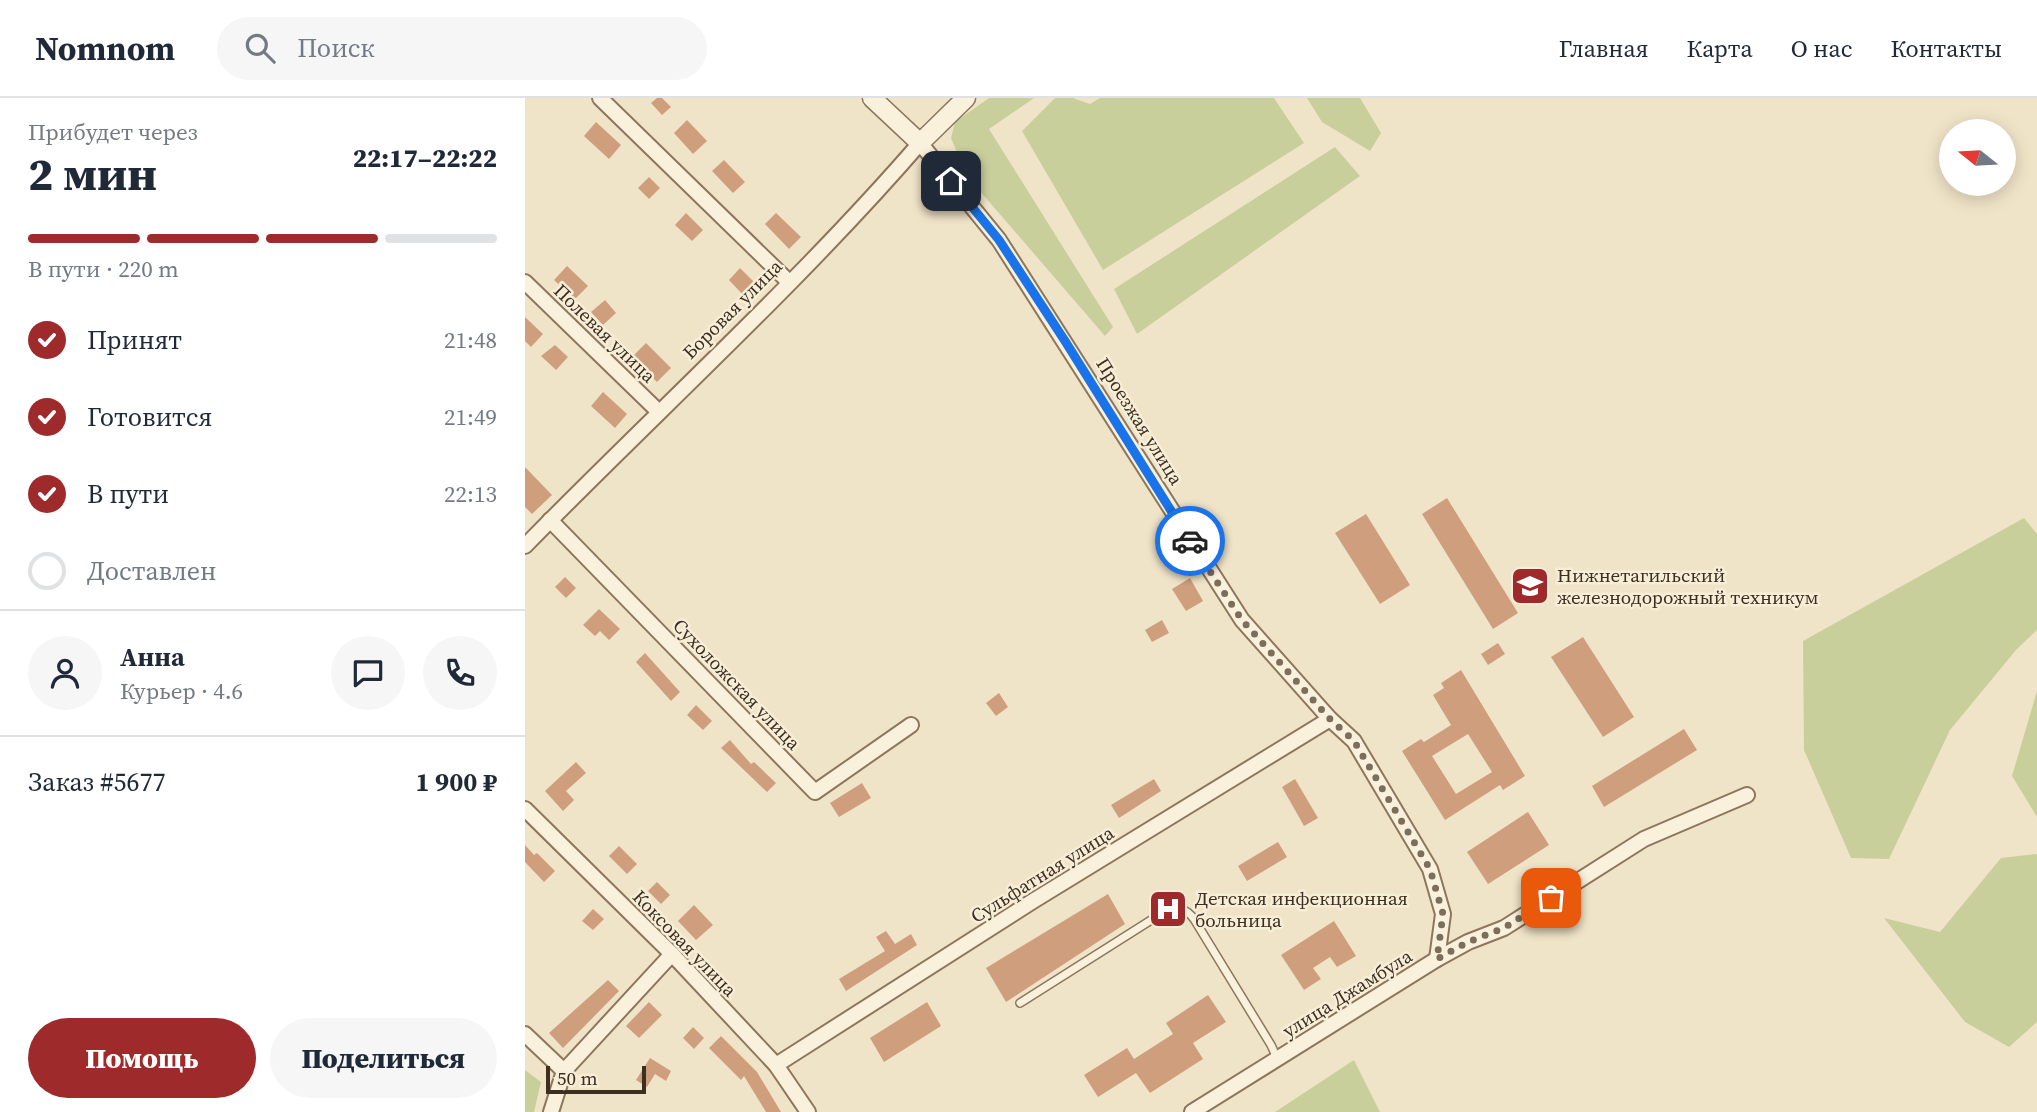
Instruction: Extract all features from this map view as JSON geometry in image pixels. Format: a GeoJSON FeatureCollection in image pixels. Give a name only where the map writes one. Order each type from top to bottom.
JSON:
{"type":"FeatureCollection","features":[{"type":"Feature","properties":{"kind":"street"},"geometry":{"type":"LineString","coordinates":[[600,98],[789,282]]}},
{"type":"Feature","properties":{"kind":"street","name":"Проезжая улица"},"geometry":{"type":"LineString","coordinates":[[872,98],[920,143],[999,240],[1242,620],[1330,719],[1354,741],[1430,869],[1443,914],[1437,959]]}},
{"type":"Feature","properties":{"kind":"street","name":"Боровая улица"},"geometry":{"type":"LineString","coordinates":[[525,546],[789,282],[966,98]]}},
{"type":"Feature","properties":{"kind":"street","name":"Полевая улица"},"geometry":{"type":"LineString","coordinates":[[525,282],[659,412]]}},
{"type":"Feature","properties":{"kind":"street","name":"Сухоложская улица"},"geometry":{"type":"LineString","coordinates":[[550,520],[815,792],[911,725]]}},
{"type":"Feature","properties":{"kind":"street","name":"Сульфатная улица"},"geometry":{"type":"LineString","coordinates":[[776,1065],[1033,901],[1330,719]]}},
{"type":"Feature","properties":{"kind":"street","name":"улица Джамбула"},"geometry":{"type":"LineString","coordinates":[[1192,1112],[1437,959],[1468,942],[1504,928],[1644,839],[1747,795]]}},
{"type":"Feature","properties":{"kind":"street","name":"Коксовая улица"},"geometry":{"type":"LineString","coordinates":[[525,809],[672,954],[776,1065],[808,1112]]}},
{"type":"Feature","properties":{"kind":"street"},"geometry":{"type":"LineString","coordinates":[[551,1112],[564,1071],[672,954]]}},
{"type":"Feature","properties":{"kind":"street"},"geometry":{"type":"LineString","coordinates":[[525,1034],[564,1071]]}},
{"type":"Feature","properties":{"kind":"lane"},"geometry":{"type":"LineString","coordinates":[[1020,1003],[1167,910],[1181,909],[1194,919],[1277,1059]]}},
{"type":"Feature","properties":{"kind":"green space"},"geometry":{"type":"Polygon","coordinates":[[[989,98],[1034,98],[989,129],[1113,327],[1105,336],[967,176],[951,138],[955,122],[989,98]]]}},
{"type":"Feature","properties":{"kind":"green space"},"geometry":{"type":"Polygon","coordinates":[[[1055,98],[1073,98],[1090,104],[1100,98],[1274,98],[1304,143],[1103,270],[1022,131],[1055,98]]]}},
{"type":"Feature","properties":{"kind":"green space"},"geometry":{"type":"Polygon","coordinates":[[[1307,98],[1360,98],[1381,133],[1370,151],[1322,122],[1307,98]]]}},
{"type":"Feature","properties":{"kind":"green space"},"geometry":{"type":"Polygon","coordinates":[[[1335,147],[1360,176],[1137,334],[1114,289],[1335,147]]]}},
{"type":"Feature","properties":{"kind":"green space"},"geometry":{"type":"Polygon","coordinates":[[[2024,518],[2037,534],[2037,630],[2016,650],[1950,730],[1889,859],[1851,858],[1804,750],[1803,641],[2024,518]]]}},
{"type":"Feature","properties":{"kind":"green space"},"geometry":{"type":"Polygon","coordinates":[[[2037,691],[2037,817],[2012,776],[2037,691]]]}},
{"type":"Feature","properties":{"kind":"green space"},"geometry":{"type":"Polygon","coordinates":[[[2037,854],[2037,1022],[2009,1047],[1965,1022],[1884,918],[1940,932],[2001,858],[2037,854]]]}},
{"type":"Feature","properties":{"kind":"green space"},"geometry":{"type":"Polygon","coordinates":[[[1354,1060],[1380,1112],[1275,1112],[1354,1060]]]}},
{"type":"Feature","properties":{"kind":"green space"},"geometry":{"type":"Polygon","coordinates":[[[525,1070],[541,1082],[534,1112],[525,1112],[525,1070]]]}},
{"type":"Feature","properties":{"kind":"building"},"geometry":{"type":"Polygon","coordinates":[[[662,98],[671,107],[662,115],[651,103],[662,98]]]}},
{"type":"Feature","properties":{"kind":"building"},"geometry":{"type":"Polygon","coordinates":[[[687,120],[707,141],[693,154],[674,133],[687,120]]]}},
{"type":"Feature","properties":{"kind":"building"},"geometry":{"type":"Polygon","coordinates":[[[596,122],[621,145],[609,159],[584,136],[596,122]]]}},
{"type":"Feature","properties":{"kind":"building"},"geometry":{"type":"Polygon","coordinates":[[[724,160],[745,182],[733,193],[712,171],[724,160]]]}},
{"type":"Feature","properties":{"kind":"building"},"geometry":{"type":"Polygon","coordinates":[[[649,177],[660,188],[649,199],[638,188],[649,177]]]}},
{"type":"Feature","properties":{"kind":"building"},"geometry":{"type":"Polygon","coordinates":[[[686,213],[703,230],[692,241],[675,225],[686,213]]]}},
{"type":"Feature","properties":{"kind":"building"},"geometry":{"type":"Polygon","coordinates":[[[776,213],[801,237],[789,249],[765,224],[776,213]]]}},
{"type":"Feature","properties":{"kind":"building"},"geometry":{"type":"Polygon","coordinates":[[[567,266],[588,286],[575,299],[554,280],[567,266]]]}},
{"type":"Feature","properties":{"kind":"building"},"geometry":{"type":"Polygon","coordinates":[[[740,268],[757,285],[745,297],[729,280],[740,268]]]}},
{"type":"Feature","properties":{"kind":"building"},"geometry":{"type":"Polygon","coordinates":[[[605,300],[616,313],[603,325],[591,312],[605,300]]]}},
{"type":"Feature","properties":{"kind":"building"},"geometry":{"type":"Polygon","coordinates":[[[525,317],[543,334],[531,347],[525,341],[525,317]]]}},
{"type":"Feature","properties":{"kind":"building"},"geometry":{"type":"Polygon","coordinates":[[[646,343],[671,368],[657,382],[632,357],[646,343]]]}},
{"type":"Feature","properties":{"kind":"building"},"geometry":{"type":"Polygon","coordinates":[[[555,345],[568,357],[556,370],[541,356],[555,345]]]}},
{"type":"Feature","properties":{"kind":"building"},"geometry":{"type":"Polygon","coordinates":[[[603,392],[627,414],[615,428],[591,406],[603,392]]]}},
{"type":"Feature","properties":{"kind":"building"},"geometry":{"type":"Polygon","coordinates":[[[525,467],[552,495],[532,514],[525,507],[525,467]]]}},
{"type":"Feature","properties":{"kind":"building"},"geometry":{"type":"Polygon","coordinates":[[[1447,498],[1518,613],[1493,629],[1422,514],[1447,498]]]}},
{"type":"Feature","properties":{"kind":"building"},"geometry":{"type":"Polygon","coordinates":[[[1366,514],[1410,585],[1380,604],[1335,533],[1366,514]]]}},
{"type":"Feature","properties":{"kind":"building"},"geometry":{"type":"Polygon","coordinates":[[[565,577],[576,588],[566,598],[555,587],[565,577]]]}},
{"type":"Feature","properties":{"kind":"building"},"geometry":{"type":"Polygon","coordinates":[[[1190,578],[1203,601],[1186,611],[1172,589],[1190,578]]]}},
{"type":"Feature","properties":{"kind":"building"},"geometry":{"type":"Polygon","coordinates":[[[599,609],[620,629],[609,640],[600,631],[595,636],[583,625],[599,609]]]}},
{"type":"Feature","properties":{"kind":"building"},"geometry":{"type":"Polygon","coordinates":[[[1162,620],[1169,633],[1152,642],[1145,630],[1162,620]]]}},
{"type":"Feature","properties":{"kind":"building"},"geometry":{"type":"Polygon","coordinates":[[[1583,637],[1634,717],[1603,737],[1551,657],[1583,637]]]}},
{"type":"Feature","properties":{"kind":"building"},"geometry":{"type":"Polygon","coordinates":[[[1498,643],[1505,654],[1488,665],[1481,654],[1498,643]]]}},
{"type":"Feature","properties":{"kind":"building"},"geometry":{"type":"Polygon","coordinates":[[[645,653],[680,692],[671,701],[636,662],[645,653]]]}},
{"type":"Feature","properties":{"kind":"building"},"geometry":{"type":"Polygon","coordinates":[[[1461,670],[1525,776],[1503,790],[1500,785],[1445,820],[1402,751],[1421,739],[1424,742],[1451,725],[1433,695],[1444,688],[1441,683],[1461,670]],[[1468,734],[1432,756],[1456,794],[1492,772],[1468,734]]]}},
{"type":"Feature","properties":{"kind":"building"},"geometry":{"type":"Polygon","coordinates":[[[999,693],[1008,707],[996,716],[986,703],[999,693]]]}},
{"type":"Feature","properties":{"kind":"building"},"geometry":{"type":"Polygon","coordinates":[[[696,705],[712,721],[703,730],[687,715],[696,705]]]}},
{"type":"Feature","properties":{"kind":"building"},"geometry":{"type":"Polygon","coordinates":[[[1684,729],[1697,750],[1604,807],[1592,786],[1684,729]]]}},
{"type":"Feature","properties":{"kind":"building"},"geometry":{"type":"Polygon","coordinates":[[[730,740],[751,764],[754,762],[776,783],[767,792],[721,748],[730,740]]]}},
{"type":"Feature","properties":{"kind":"building"},"geometry":{"type":"Polygon","coordinates":[[[576,762],[586,773],[566,791],[574,800],[563,811],[545,791],[576,762]]]}},
{"type":"Feature","properties":{"kind":"building"},"geometry":{"type":"Polygon","coordinates":[[[1154,779],[1161,791],[1119,818],[1111,805],[1154,779]]]}},
{"type":"Feature","properties":{"kind":"building"},"geometry":{"type":"Polygon","coordinates":[[[1295,779],[1318,818],[1304,826],[1282,787],[1295,779]]]}},
{"type":"Feature","properties":{"kind":"building"},"geometry":{"type":"Polygon","coordinates":[[[862,783],[871,798],[839,817],[830,803],[862,783]]]}},
{"type":"Feature","properties":{"kind":"building"},"geometry":{"type":"Polygon","coordinates":[[[1528,812],[1549,845],[1488,884],[1467,852],[1528,812]]]}},
{"type":"Feature","properties":{"kind":"building"},"geometry":{"type":"Polygon","coordinates":[[[1278,842],[1287,857],[1247,881],[1238,866],[1278,842]]]}},
{"type":"Feature","properties":{"kind":"building"},"geometry":{"type":"Polygon","coordinates":[[[525,845],[555,871],[544,882],[525,862],[525,845]]]}},
{"type":"Feature","properties":{"kind":"building"},"geometry":{"type":"Polygon","coordinates":[[[619,846],[637,864],[627,874],[609,856],[619,846]]]}},
{"type":"Feature","properties":{"kind":"building"},"geometry":{"type":"Polygon","coordinates":[[[657,882],[670,895],[661,904],[648,891],[657,882]]]}},
{"type":"Feature","properties":{"kind":"building"},"geometry":{"type":"Polygon","coordinates":[[[1108,894],[1125,924],[1006,1002],[986,968],[1108,894]]]}},
{"type":"Feature","properties":{"kind":"building"},"geometry":{"type":"Polygon","coordinates":[[[694,905],[713,925],[696,940],[678,921],[694,905]]]}},
{"type":"Feature","properties":{"kind":"building"},"geometry":{"type":"Polygon","coordinates":[[[593,909],[604,919],[593,930],[582,921],[593,909]]]}},
{"type":"Feature","properties":{"kind":"building"},"geometry":{"type":"Polygon","coordinates":[[[1334,921],[1356,956],[1337,967],[1330,957],[1313,968],[1321,979],[1304,990],[1281,955],[1334,921]]]}},
{"type":"Feature","properties":{"kind":"building"},"geometry":{"type":"Polygon","coordinates":[[[886,931],[895,944],[911,934],[917,945],[846,991],[839,979],[885,951],[876,937],[886,931]]]}},
{"type":"Feature","properties":{"kind":"building"},"geometry":{"type":"Polygon","coordinates":[[[608,980],[619,991],[563,1048],[549,1033],[608,980]]]}},
{"type":"Feature","properties":{"kind":"building"},"geometry":{"type":"Polygon","coordinates":[[[1208,995],[1226,1022],[1193,1043],[1203,1059],[1150,1093],[1136,1073],[1098,1097],[1084,1075],[1127,1048],[1134,1059],[1173,1034],[1166,1023],[1208,995]]]}},
{"type":"Feature","properties":{"kind":"building"},"geometry":{"type":"Polygon","coordinates":[[[649,1002],[662,1015],[639,1038],[626,1026],[649,1002]]]}},
{"type":"Feature","properties":{"kind":"building"},"geometry":{"type":"Polygon","coordinates":[[[927,1002],[941,1026],[884,1062],[870,1038],[927,1002]]]}},
{"type":"Feature","properties":{"kind":"building"},"geometry":{"type":"Polygon","coordinates":[[[693,1027],[704,1038],[694,1049],[683,1038],[693,1027]]]}},
{"type":"Feature","properties":{"kind":"building"},"geometry":{"type":"Polygon","coordinates":[[[721,1036],[757,1072],[781,1112],[766,1112],[744,1076],[741,1080],[709,1048],[721,1036]]]}},
{"type":"Feature","properties":{"kind":"building"},"geometry":{"type":"Polygon","coordinates":[[[650,1058],[671,1071],[666,1081],[655,1074],[647,1087],[636,1080],[650,1058]]]}},
{"type":"Feature","properties":{"kind":"way so far"},"geometry":{"type":"LineString","coordinates":[[1190,541],[1242,620],[1330,719],[1354,741],[1430,869],[1443,914],[1437,959],[1468,942],[1504,928],[1551,898]]}},
{"type":"Feature","properties":{"kind":"place","name":"Нижнетагильский железнодорожный техникум"},"geometry":{"type":"Point","coordinates":[1530,586]}},
{"type":"Feature","properties":{"kind":"place","name":"Детская инфекционная больница"},"geometry":{"type":"Point","coordinates":[1168,909]}},
{"type":"Feature","properties":{"kind":"route"},"geometry":{"type":"LineString","coordinates":[[951,181],[999,240],[1190,541]]}}]}
